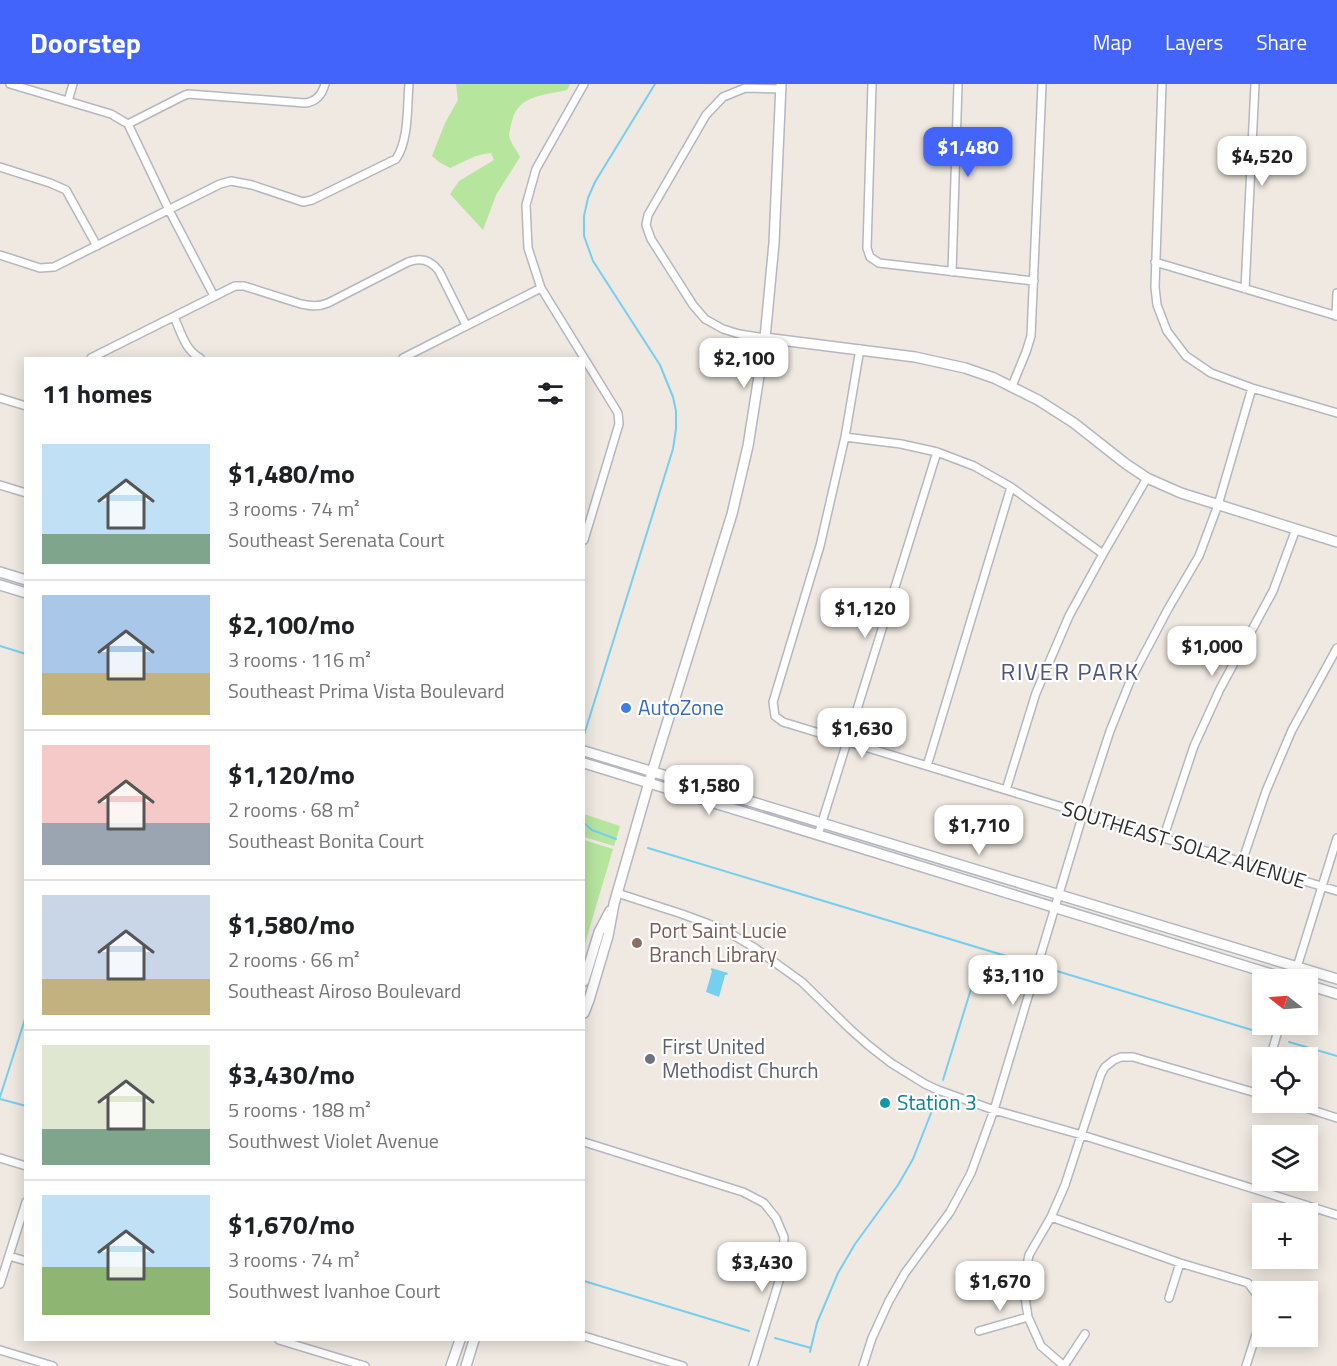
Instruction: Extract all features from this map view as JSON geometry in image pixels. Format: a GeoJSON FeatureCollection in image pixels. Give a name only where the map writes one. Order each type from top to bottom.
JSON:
{"type":"FeatureCollection","features":[{"type":"Feature","properties":{"kind":"main road"},"geometry":{"type":"LineString","coordinates":[[585,1010],[609,936],[614,904],[648,783],[732,514],[748,446],[765,338],[774,243],[781,86]]}},
{"type":"Feature","properties":{"kind":"main road"},"geometry":{"type":"LineString","coordinates":[[765,338],[915,357],[965,368],[1012,386],[1038,400],[1074,423],[1147,478],[1181,493],[1337,542]]}},
{"type":"Feature","properties":{"kind":"main road"},"geometry":{"type":"LineString","coordinates":[[0,572],[24,579]]}},
{"type":"Feature","properties":{"kind":"main road"},"geometry":{"type":"LineString","coordinates":[[0,585],[24,592]]}},
{"type":"Feature","properties":{"kind":"main road"},"geometry":{"type":"LineString","coordinates":[[585,751],[1337,979]]}},
{"type":"Feature","properties":{"kind":"main road"},"geometry":{"type":"LineString","coordinates":[[585,763],[1255,969]]}},
{"type":"Feature","properties":{"kind":"main road"},"geometry":{"type":"LineString","coordinates":[[939,872],[943,860]]}},
{"type":"Feature","properties":{"kind":"main road"},"geometry":{"type":"LineString","coordinates":[[585,978],[599,932],[614,904]]}},
{"type":"Feature","properties":{"kind":"main road"},"geometry":{"type":"LineString","coordinates":[[1169,943],[1173,930]]}},
{"type":"Feature","properties":{"kind":"main road"},"geometry":{"type":"LineString","coordinates":[[1318,988],[1337,994]]}},
{"type":"Feature","properties":{"kind":"main road"},"geometry":{"type":"LineString","coordinates":[[451,1366],[460,1341]]}},
{"type":"Feature","properties":{"kind":"main road"},"geometry":{"type":"LineString","coordinates":[[466,1366],[474,1341]]}},
{"type":"Feature","properties":{"kind":"street"},"geometry":{"type":"LineString","coordinates":[[10,84],[111,114],[128,124],[214,296]]}},
{"type":"Feature","properties":{"kind":"street"},"geometry":{"type":"LineString","coordinates":[[68,101],[73,84]]}},
{"type":"Feature","properties":{"kind":"street"},"geometry":{"type":"LineString","coordinates":[[128,124],[188,94],[304,103],[313,102],[318,98],[325,84]]}},
{"type":"Feature","properties":{"kind":"street"},"geometry":{"type":"LineString","coordinates":[[0,255],[40,268],[54,267],[220,183],[231,181],[252,185],[303,202],[312,200],[396,159],[404,141],[409,84]]}},
{"type":"Feature","properties":{"kind":"street"},"geometry":{"type":"LineString","coordinates":[[583,357],[540,288],[528,248],[526,205],[536,169],[584,84]]}},
{"type":"Feature","properties":{"kind":"street"},"geometry":{"type":"LineString","coordinates":[[872,84],[867,248],[870,258],[879,263],[1034,282]]}},
{"type":"Feature","properties":{"kind":"street"},"geometry":{"type":"LineString","coordinates":[[952,272],[958,84]]}},
{"type":"Feature","properties":{"kind":"street"},"geometry":{"type":"LineString","coordinates":[[1012,386],[1030,336],[1042,84]]}},
{"type":"Feature","properties":{"kind":"street"},"geometry":{"type":"LineString","coordinates":[[1162,84],[1155,286],[1157,305],[1167,331],[1186,356],[1212,373],[1252,388],[1337,413]]}},
{"type":"Feature","properties":{"kind":"street"},"geometry":{"type":"LineString","coordinates":[[1245,289],[1254,84]]}},
{"type":"Feature","properties":{"kind":"street"},"geometry":{"type":"LineString","coordinates":[[765,338],[731,332],[705,319],[693,306],[651,239],[646,225],[648,214],[706,115],[723,98],[745,88],[781,86]]}},
{"type":"Feature","properties":{"kind":"street"},"geometry":{"type":"LineString","coordinates":[[0,167],[66,190],[97,246]]}},
{"type":"Feature","properties":{"kind":"street"},"geometry":{"type":"LineString","coordinates":[[93,357],[235,286],[244,286],[309,306],[319,306],[408,262],[422,259],[432,263],[439,271],[466,325]]}},
{"type":"Feature","properties":{"kind":"street"},"geometry":{"type":"LineString","coordinates":[[1155,262],[1336,316],[1337,292]]}},
{"type":"Feature","properties":{"kind":"street"},"geometry":{"type":"LineString","coordinates":[[406,357],[540,288]]}},
{"type":"Feature","properties":{"kind":"street"},"geometry":{"type":"LineString","coordinates":[[174,317],[184,341],[192,353],[198,357]]}},
{"type":"Feature","properties":{"kind":"street","name":"SOUTHEAST SOLAZ AVENUE"},"geometry":{"type":"LineString","coordinates":[[860,349],[845,437],[820,546],[773,702],[775,716],[783,722],[1337,891]]}},
{"type":"Feature","properties":{"kind":"street"},"geometry":{"type":"LineString","coordinates":[[585,360],[618,413],[619,423],[585,537]]}},
{"type":"Feature","properties":{"kind":"street"},"geometry":{"type":"LineString","coordinates":[[863,1366],[872,1338],[889,1301],[905,1273],[950,1212],[971,1173],[994,1110],[1110,731],[1131,679],[1199,556],[1218,505],[1252,388]]}},
{"type":"Feature","properties":{"kind":"street"},"geometry":{"type":"LineString","coordinates":[[0,398],[24,405]]}},
{"type":"Feature","properties":{"kind":"street"},"geometry":{"type":"LineString","coordinates":[[845,437],[901,444],[937,452],[974,466],[1011,487],[1103,554]]}},
{"type":"Feature","properties":{"kind":"street"},"geometry":{"type":"LineString","coordinates":[[818,835],[937,452]]}},
{"type":"Feature","properties":{"kind":"street"},"geometry":{"type":"LineString","coordinates":[[1006,790],[1036,693],[1069,616],[1147,478]]}},
{"type":"Feature","properties":{"kind":"street"},"geometry":{"type":"LineString","coordinates":[[0,485],[24,492]]}},
{"type":"Feature","properties":{"kind":"street"},"geometry":{"type":"LineString","coordinates":[[927,766],[1011,487]]}},
{"type":"Feature","properties":{"kind":"street"},"geometry":{"type":"LineString","coordinates":[[1164,839],[1194,746],[1220,689],[1273,591],[1296,529]]}},
{"type":"Feature","properties":{"kind":"street"},"geometry":{"type":"LineString","coordinates":[[1242,862],[1266,790],[1292,730],[1337,648]]}},
{"type":"Feature","properties":{"kind":"street"},"geometry":{"type":"LineString","coordinates":[[1298,967],[1337,838]]}},
{"type":"Feature","properties":{"kind":"street"},"geometry":{"type":"LineString","coordinates":[[617,893],[682,914],[733,935],[802,982],[850,1029],[891,1062],[938,1090],[994,1110],[1337,1215]]}},
{"type":"Feature","properties":{"kind":"street"},"geometry":{"type":"LineString","coordinates":[[1085,1334],[1064,1366],[1041,1346],[1028,1317],[1023,1284],[1029,1255],[1051,1217],[1065,1185],[1101,1074],[1108,1064],[1118,1058],[1128,1056],[1252,1091]]}},
{"type":"Feature","properties":{"kind":"street"},"geometry":{"type":"LineString","coordinates":[[1318,1112],[1337,1118]]}},
{"type":"Feature","properties":{"kind":"street"},"geometry":{"type":"LineString","coordinates":[[585,1142],[743,1192],[764,1203],[776,1218],[784,1237],[783,1268],[753,1366]]}},
{"type":"Feature","properties":{"kind":"street"},"geometry":{"type":"LineString","coordinates":[[0,1158],[24,1165]]}},
{"type":"Feature","properties":{"kind":"street"},"geometry":{"type":"LineString","coordinates":[[0,1284],[24,1208]]}},
{"type":"Feature","properties":{"kind":"street"},"geometry":{"type":"LineString","coordinates":[[1051,1217],[1180,1263],[1248,1283],[1260,1299],[1260,1322],[1246,1366]]}},
{"type":"Feature","properties":{"kind":"street"},"geometry":{"type":"LineString","coordinates":[[9,1256],[24,1260]]}},
{"type":"Feature","properties":{"kind":"street"},"geometry":{"type":"LineString","coordinates":[[1169,1299],[1180,1263]]}},
{"type":"Feature","properties":{"kind":"street"},"geometry":{"type":"LineString","coordinates":[[979,1331],[1028,1317]]}},
{"type":"Feature","properties":{"kind":"street"},"geometry":{"type":"LineString","coordinates":[[585,1336],[683,1366]]}},
{"type":"Feature","properties":{"kind":"street"},"geometry":{"type":"LineString","coordinates":[[282,1341],[360,1365]]}},
{"type":"Feature","properties":{"kind":"street"},"geometry":{"type":"LineString","coordinates":[[0,1350],[52,1366]]}},
{"type":"Feature","properties":{"kind":"green space"},"geometry":{"type":"Polygon","coordinates":[[[456,84],[570,84],[567,90],[526,101],[515,112],[509,135],[520,157],[496,195],[483,230],[450,194],[459,181],[494,160],[491,153],[450,168],[432,156],[445,123],[458,100],[456,84]]]}},
{"type":"Feature","properties":{"kind":"green space"},"geometry":{"type":"Polygon","coordinates":[[[585,814],[620,826],[614,846],[585,837],[585,814]]]}},
{"type":"Feature","properties":{"kind":"green space"},"geometry":{"type":"Polygon","coordinates":[[[585,840],[613,849],[585,944],[585,840]]]}},
{"type":"Feature","properties":{"kind":"water"},"geometry":{"type":"Polygon","coordinates":[[[711,968],[728,973],[725,975],[719,997],[706,992],[711,968]]]}},
{"type":"Feature","properties":{"kind":"waterway"},"geometry":{"type":"LineString","coordinates":[[585,732],[673,449],[676,429],[673,397],[660,365],[593,261],[584,236],[584,216],[595,182],[655,84]]}},
{"type":"Feature","properties":{"kind":"waterway"},"geometry":{"type":"LineString","coordinates":[[0,646],[24,653]]}},
{"type":"Feature","properties":{"kind":"waterway"},"geometry":{"type":"LineString","coordinates":[[585,824],[592,830],[616,839]]}},
{"type":"Feature","properties":{"kind":"waterway"},"geometry":{"type":"LineString","coordinates":[[648,848],[1026,962]]}},
{"type":"Feature","properties":{"kind":"waterway"},"geometry":{"type":"LineString","coordinates":[[943,1080],[979,963]]}},
{"type":"Feature","properties":{"kind":"waterway"},"geometry":{"type":"LineString","coordinates":[[1050,969],[1252,1030]]}},
{"type":"Feature","properties":{"kind":"waterway"},"geometry":{"type":"LineString","coordinates":[[0,1097],[24,1022]]}},
{"type":"Feature","properties":{"kind":"waterway"},"geometry":{"type":"LineString","coordinates":[[1289,1042],[1337,1056]]}},
{"type":"Feature","properties":{"kind":"waterway"},"geometry":{"type":"LineString","coordinates":[[0,1099],[24,1105]]}},
{"type":"Feature","properties":{"kind":"waterway"},"geometry":{"type":"LineString","coordinates":[[810,1352],[817,1323],[838,1273],[913,1159],[935,1103]]}},
{"type":"Feature","properties":{"kind":"waterway"},"geometry":{"type":"LineString","coordinates":[[585,1281],[749,1331]]}},
{"type":"Feature","properties":{"kind":"waterway"},"geometry":{"type":"LineString","coordinates":[[775,1338],[811,1348]]}},
{"type":"Feature","properties":{"kind":"place","name":"AutoZone"},"geometry":{"type":"Point","coordinates":[626,708]}},
{"type":"Feature","properties":{"kind":"place","name":"Port Saint Lucie Branch Library"},"geometry":{"type":"Point","coordinates":[637,943]}},
{"type":"Feature","properties":{"kind":"place","name":"First United Methodist Church"},"geometry":{"type":"Point","coordinates":[650,1059]}},
{"type":"Feature","properties":{"kind":"place","name":"Station 3"},"geometry":{"type":"Point","coordinates":[885,1103]}},
{"type":"Feature","properties":{"kind":"district","name":"RIVER PARK"},"geometry":{"type":"Point","coordinates":[1070,672]}}]}
